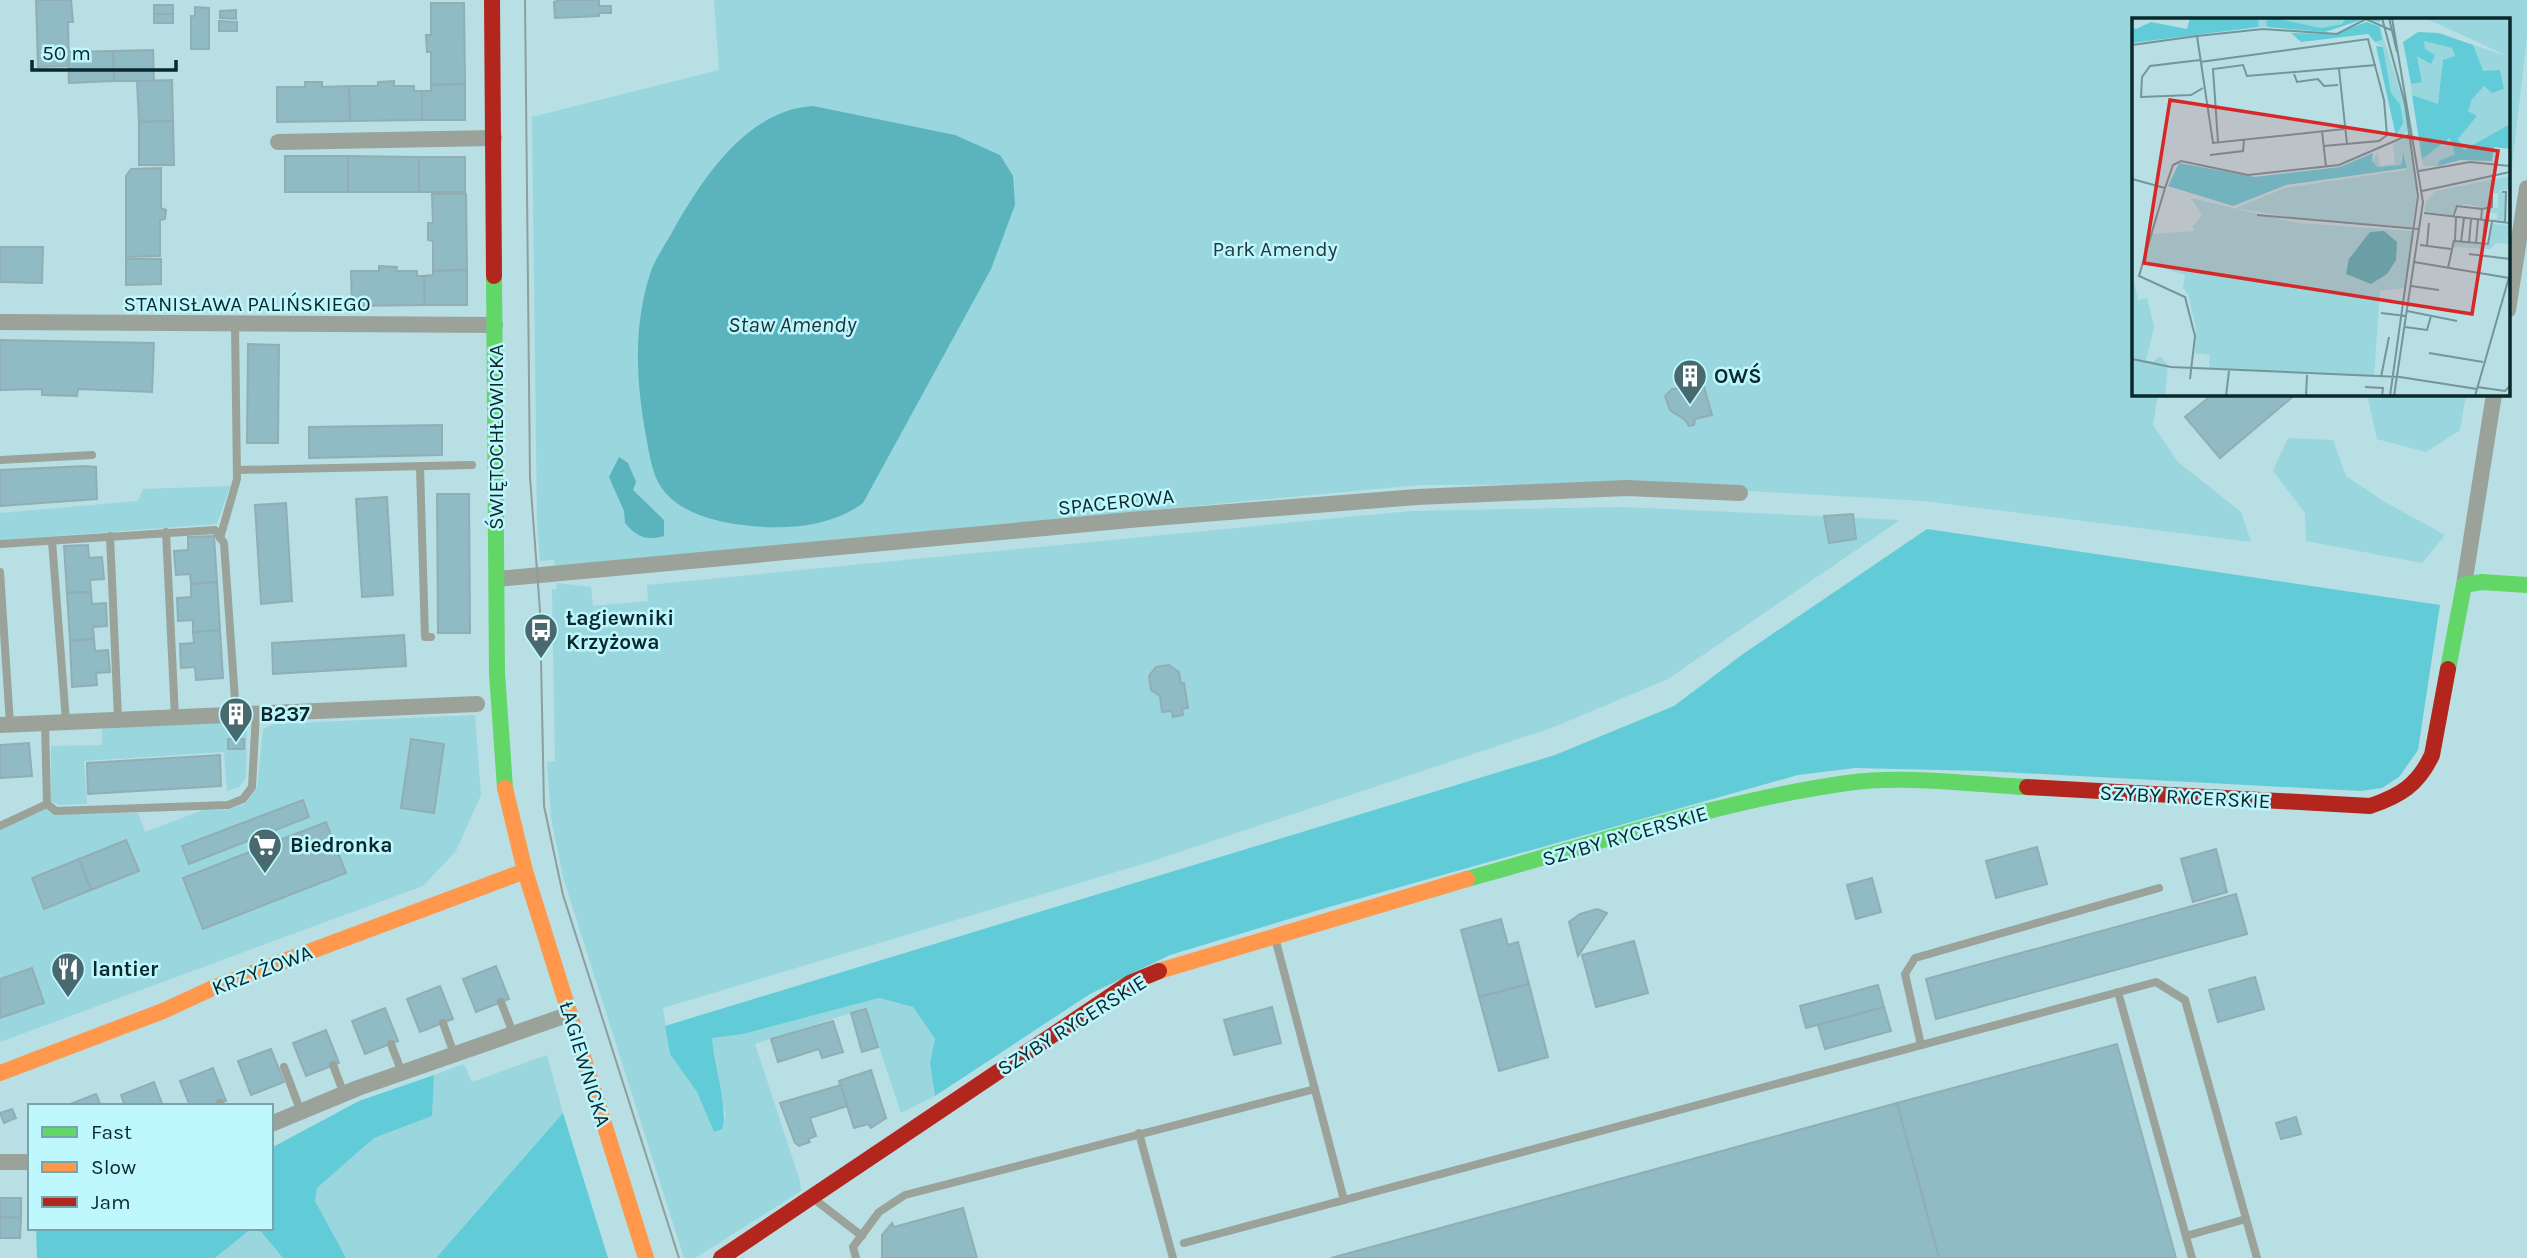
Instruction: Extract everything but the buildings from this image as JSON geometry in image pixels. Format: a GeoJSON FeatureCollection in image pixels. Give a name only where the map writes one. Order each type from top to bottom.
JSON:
{"type":"FeatureCollection","features":[{"type":"Feature","properties":{"kind":"street","name":"ŚWIĘTOCHŁOWICKA"},"geometry":{"type":"LineString","coordinates":[[492,0],[500,748],[505,792],[525,870]]}},
{"type":"Feature","properties":{"kind":"street"},"geometry":{"type":"LineString","coordinates":[[278,142],[494,138]]}},
{"type":"Feature","properties":{"kind":"street"},"geometry":{"type":"LineString","coordinates":[[2510,297],[2527,188]]}},
{"type":"Feature","properties":{"kind":"street","name":"STANISŁAWA PALIŃSKIEGO"},"geometry":{"type":"LineString","coordinates":[[0,322],[495,325]]}},
{"type":"Feature","properties":{"kind":"street","name":"SZYBY RYCERSKIE"},"geometry":{"type":"LineString","coordinates":[[721,1258],[813,1199],[1130,983],[1176,964],[1274,934],[1738,804],[1849,783],[1920,781],[2370,806],[2403,796],[2426,771],[2432,755],[2464,585],[2494,396]]}},
{"type":"Feature","properties":{"kind":"street","name":"SPACEROWA"},"geometry":{"type":"LineString","coordinates":[[497,579],[1141,519],[1417,497],[1627,488],[1740,493]]}},
{"type":"Feature","properties":{"kind":"street"},"geometry":{"type":"LineString","coordinates":[[2464,585],[2482,582],[2527,585]]}},
{"type":"Feature","properties":{"kind":"street"},"geometry":{"type":"LineString","coordinates":[[5,724],[477,704]]}},
{"type":"Feature","properties":{"kind":"street","name":"ŁAGIEWNICKA"},"geometry":{"type":"LineString","coordinates":[[525,870],[646,1258]]}},
{"type":"Feature","properties":{"kind":"street","name":"KRZYŻOWA"},"geometry":{"type":"LineString","coordinates":[[0,1073],[163,1011],[215,987],[525,870]]}},
{"type":"Feature","properties":{"kind":"street"},"geometry":{"type":"LineString","coordinates":[[273,1123],[344,1094],[570,1014]]}},
{"type":"Feature","properties":{"kind":"street"},"geometry":{"type":"LineString","coordinates":[[0,1162],[28,1162]]}},
{"type":"Feature","properties":{"kind":"lane"},"geometry":{"type":"LineString","coordinates":[[220,538],[237,479],[235,325]]}},
{"type":"Feature","properties":{"kind":"lane"},"geometry":{"type":"LineString","coordinates":[[0,460],[92,455]]}},
{"type":"Feature","properties":{"kind":"lane"},"geometry":{"type":"LineString","coordinates":[[237,470],[472,465]]}},
{"type":"Feature","properties":{"kind":"lane"},"geometry":{"type":"LineString","coordinates":[[420,466],[425,636],[431,636]]}},
{"type":"Feature","properties":{"kind":"lane"},"geometry":{"type":"LineString","coordinates":[[0,544],[215,530],[223,543],[236,715]]}},
{"type":"Feature","properties":{"kind":"lane"},"geometry":{"type":"LineString","coordinates":[[166,532],[175,717]]}},
{"type":"Feature","properties":{"kind":"lane"},"geometry":{"type":"LineString","coordinates":[[110,536],[118,718]]}},
{"type":"Feature","properties":{"kind":"lane"},"geometry":{"type":"LineString","coordinates":[[51,541],[66,721]]}},
{"type":"Feature","properties":{"kind":"lane"},"geometry":{"type":"LineString","coordinates":[[0,572],[5,724]]}},
{"type":"Feature","properties":{"kind":"lane"},"geometry":{"type":"LineString","coordinates":[[47,804],[56,811],[228,805],[243,799],[252,787],[256,713]]}},
{"type":"Feature","properties":{"kind":"lane"},"geometry":{"type":"LineString","coordinates":[[45,722],[47,804]]}},
{"type":"Feature","properties":{"kind":"lane"},"geometry":{"type":"LineString","coordinates":[[0,826],[47,804]]}},
{"type":"Feature","properties":{"kind":"lane"},"geometry":{"type":"LineString","coordinates":[[1921,1045],[1905,974],[1915,958],[2159,888]]}},
{"type":"Feature","properties":{"kind":"lane"},"geometry":{"type":"LineString","coordinates":[[1274,934],[1344,1200]]}},
{"type":"Feature","properties":{"kind":"lane"},"geometry":{"type":"LineString","coordinates":[[1184,1243],[2156,982],[2185,1000],[2257,1258]]}},
{"type":"Feature","properties":{"kind":"lane"},"geometry":{"type":"LineString","coordinates":[[2118,992],[2192,1258]]}},
{"type":"Feature","properties":{"kind":"lane"},"geometry":{"type":"LineString","coordinates":[[501,1002],[513,1033]]}},
{"type":"Feature","properties":{"kind":"lane"},"geometry":{"type":"LineString","coordinates":[[443,1023],[454,1054]]}},
{"type":"Feature","properties":{"kind":"lane"},"geometry":{"type":"LineString","coordinates":[[391,1044],[402,1073]]}},
{"type":"Feature","properties":{"kind":"lane"},"geometry":{"type":"LineString","coordinates":[[333,1065],[344,1094]]}},
{"type":"Feature","properties":{"kind":"lane"},"geometry":{"type":"LineString","coordinates":[[284,1067],[300,1112]]}},
{"type":"Feature","properties":{"kind":"lane"},"geometry":{"type":"LineString","coordinates":[[856,1258],[853,1247],[878,1212],[905,1195],[1315,1088]]}},
{"type":"Feature","properties":{"kind":"lane"},"geometry":{"type":"LineString","coordinates":[[1139,1133],[1173,1258]]}},
{"type":"Feature","properties":{"kind":"lane"},"geometry":{"type":"LineString","coordinates":[[813,1199],[862,1236]]}},
{"type":"Feature","properties":{"kind":"lane"},"geometry":{"type":"LineString","coordinates":[[2186,1236],[2246,1219]]}},
{"type":"Feature","properties":{"kind":"green space","name":"Park Amendy"},"geometry":{"type":"Polygon","coordinates":[[[714,0],[2527,0],[2527,37],[2510,183],[2510,18],[2132,18],[2132,396],[2158,396],[2153,425],[2178,462],[2241,512],[2251,542],[1924,501],[1630,484],[1419,485],[555,566],[554,560],[540,561],[537,522],[532,117],[719,70],[714,0]]]}},
{"type":"Feature","properties":{"kind":"green space"},"geometry":{"type":"Polygon","coordinates":[[[2367,396],[2466,396],[2460,430],[2426,452],[2377,439],[2367,396]]]}},
{"type":"Feature","properties":{"kind":"green space"},"geometry":{"type":"Polygon","coordinates":[[[2288,438],[2333,440],[2346,476],[2385,502],[2445,535],[2422,563],[2306,541],[2305,513],[2273,471],[2288,438]]]}},
{"type":"Feature","properties":{"kind":"green space"},"geometry":{"type":"Polygon","coordinates":[[[230,486],[217,524],[0,540],[0,513],[138,501],[143,489],[230,486]]]}},
{"type":"Feature","properties":{"kind":"green space"},"geometry":{"type":"Polygon","coordinates":[[[1624,507],[1900,520],[1668,679],[1554,727],[1149,862],[663,1008],[670,1054],[697,1092],[714,1132],[726,1115],[717,1084],[711,1038],[743,1034],[879,998],[913,1007],[935,1039],[930,1063],[935,1096],[901,1113],[866,1008],[755,1044],[801,1191],[695,1258],[684,1258],[563,877],[551,818],[547,762],[555,761],[552,589],[557,589],[556,583],[591,587],[593,606],[648,601],[647,585],[1410,511],[1624,507]]]}},
{"type":"Feature","properties":{"kind":"green space"},"geometry":{"type":"Polygon","coordinates":[[[475,715],[481,795],[456,851],[423,886],[0,1042],[0,830],[46,808],[56,814],[138,813],[145,832],[203,810],[227,810],[245,804],[257,788],[263,729],[274,724],[475,715]]]}},
{"type":"Feature","properties":{"kind":"green space"},"geometry":{"type":"Polygon","coordinates":[[[241,722],[247,726],[246,778],[239,787],[227,791],[224,752],[84,761],[87,804],[59,805],[51,801],[51,746],[102,745],[102,728],[241,722]]]}},
{"type":"Feature","properties":{"kind":"green space"},"geometry":{"type":"Polygon","coordinates":[[[547,1055],[563,1113],[436,1258],[346,1258],[315,1201],[317,1188],[374,1138],[432,1116],[434,1075],[464,1064],[472,1082],[547,1055]]]}},
{"type":"Feature","properties":{"kind":"green space"},"geometry":{"type":"Polygon","coordinates":[[[250,1230],[260,1230],[283,1258],[215,1258],[250,1230]]]}},
{"type":"Feature","properties":{"kind":"shaded area"},"geometry":{"type":"Polygon","coordinates":[[[1927,529],[2440,605],[2418,750],[2399,777],[2382,788],[2361,791],[1983,771],[1855,768],[1798,775],[1322,909],[1170,955],[1090,994],[935,1096],[930,1063],[935,1039],[913,1007],[879,998],[743,1034],[712,1038],[724,1110],[722,1129],[714,1132],[697,1092],[670,1054],[665,1026],[1555,755],[1674,706],[1743,654],[1927,529]]]}},
{"type":"Feature","properties":{"kind":"shaded area"},"geometry":{"type":"Polygon","coordinates":[[[434,1075],[432,1116],[374,1138],[317,1188],[315,1201],[346,1258],[283,1258],[260,1230],[273,1230],[273,1147],[359,1101],[434,1075]]]}},
{"type":"Feature","properties":{"kind":"shaded area"},"geometry":{"type":"Polygon","coordinates":[[[563,1113],[608,1258],[436,1258],[563,1113]]]}},
{"type":"Feature","properties":{"kind":"shaded area"},"geometry":{"type":"Polygon","coordinates":[[[36,1230],[250,1230],[215,1258],[37,1258],[36,1230]]]}},
{"type":"Feature","properties":{"kind":"water","name":"Staw Amendy"},"geometry":{"type":"Polygon","coordinates":[[[813,106],[955,135],[1000,155],[1013,176],[1015,205],[991,269],[863,503],[838,517],[810,525],[766,527],[727,523],[702,516],[679,504],[669,497],[655,476],[646,436],[638,375],[639,334],[645,294],[659,255],[695,193],[727,152],[766,120],[813,106]]]}},
{"type":"Feature","properties":{"kind":"water"},"geometry":{"type":"Polygon","coordinates":[[[619,457],[628,463],[636,482],[633,490],[664,520],[664,536],[642,537],[625,523],[624,511],[609,477],[619,457]]]}},
{"type":"Feature","properties":{"kind":"tram line"},"geometry":{"type":"LineString","coordinates":[[525,0],[530,477],[540,611],[544,806],[563,895],[679,1258]]}},
{"type":"Feature","properties":{"kind":"traffic: fast"},"geometry":{"type":"LineString","coordinates":[[494,276],[497,673],[505,788]]}},
{"type":"Feature","properties":{"kind":"traffic: fast"},"geometry":{"type":"LineString","coordinates":[[2448,669],[2464,585],[2482,582],[2527,585]]}},
{"type":"Feature","properties":{"kind":"traffic: fast"},"geometry":{"type":"LineString","coordinates":[[1467,879],[1703,812],[1847,783],[1892,780],[2027,787]]}},
{"type":"Feature","properties":{"kind":"traffic: slow"},"geometry":{"type":"LineString","coordinates":[[505,788],[525,871],[646,1258]]}},
{"type":"Feature","properties":{"kind":"traffic: slow"},"geometry":{"type":"LineString","coordinates":[[0,1073],[163,1011],[215,987],[525,871]]}},
{"type":"Feature","properties":{"kind":"traffic: slow"},"geometry":{"type":"LineString","coordinates":[[1159,971],[1467,879]]}},
{"type":"Feature","properties":{"kind":"traffic: jam"},"geometry":{"type":"LineString","coordinates":[[492,0],[494,276]]}},
{"type":"Feature","properties":{"kind":"traffic: jam"},"geometry":{"type":"LineString","coordinates":[[2027,787],[2370,806],[2407,788],[2427,765],[2432,755],[2448,669]]}},
{"type":"Feature","properties":{"kind":"traffic: jam"},"geometry":{"type":"LineString","coordinates":[[721,1258],[1130,983],[1159,971]]}},
{"type":"Feature","properties":{"kind":"place","name":"OWŚ"},"geometry":{"type":"Point","coordinates":[1690,406]}},
{"type":"Feature","properties":{"kind":"place","name":"Łagiewniki Krzyżowa"},"geometry":{"type":"Point","coordinates":[541,660]}},
{"type":"Feature","properties":{"kind":"place","name":"B237"},"geometry":{"type":"Point","coordinates":[236,744]}},
{"type":"Feature","properties":{"kind":"place","name":"Biedronka"},"geometry":{"type":"Point","coordinates":[265,875]}},
{"type":"Feature","properties":{"kind":"place","name":"lantier"},"geometry":{"type":"Point","coordinates":[68,999]}}]}
